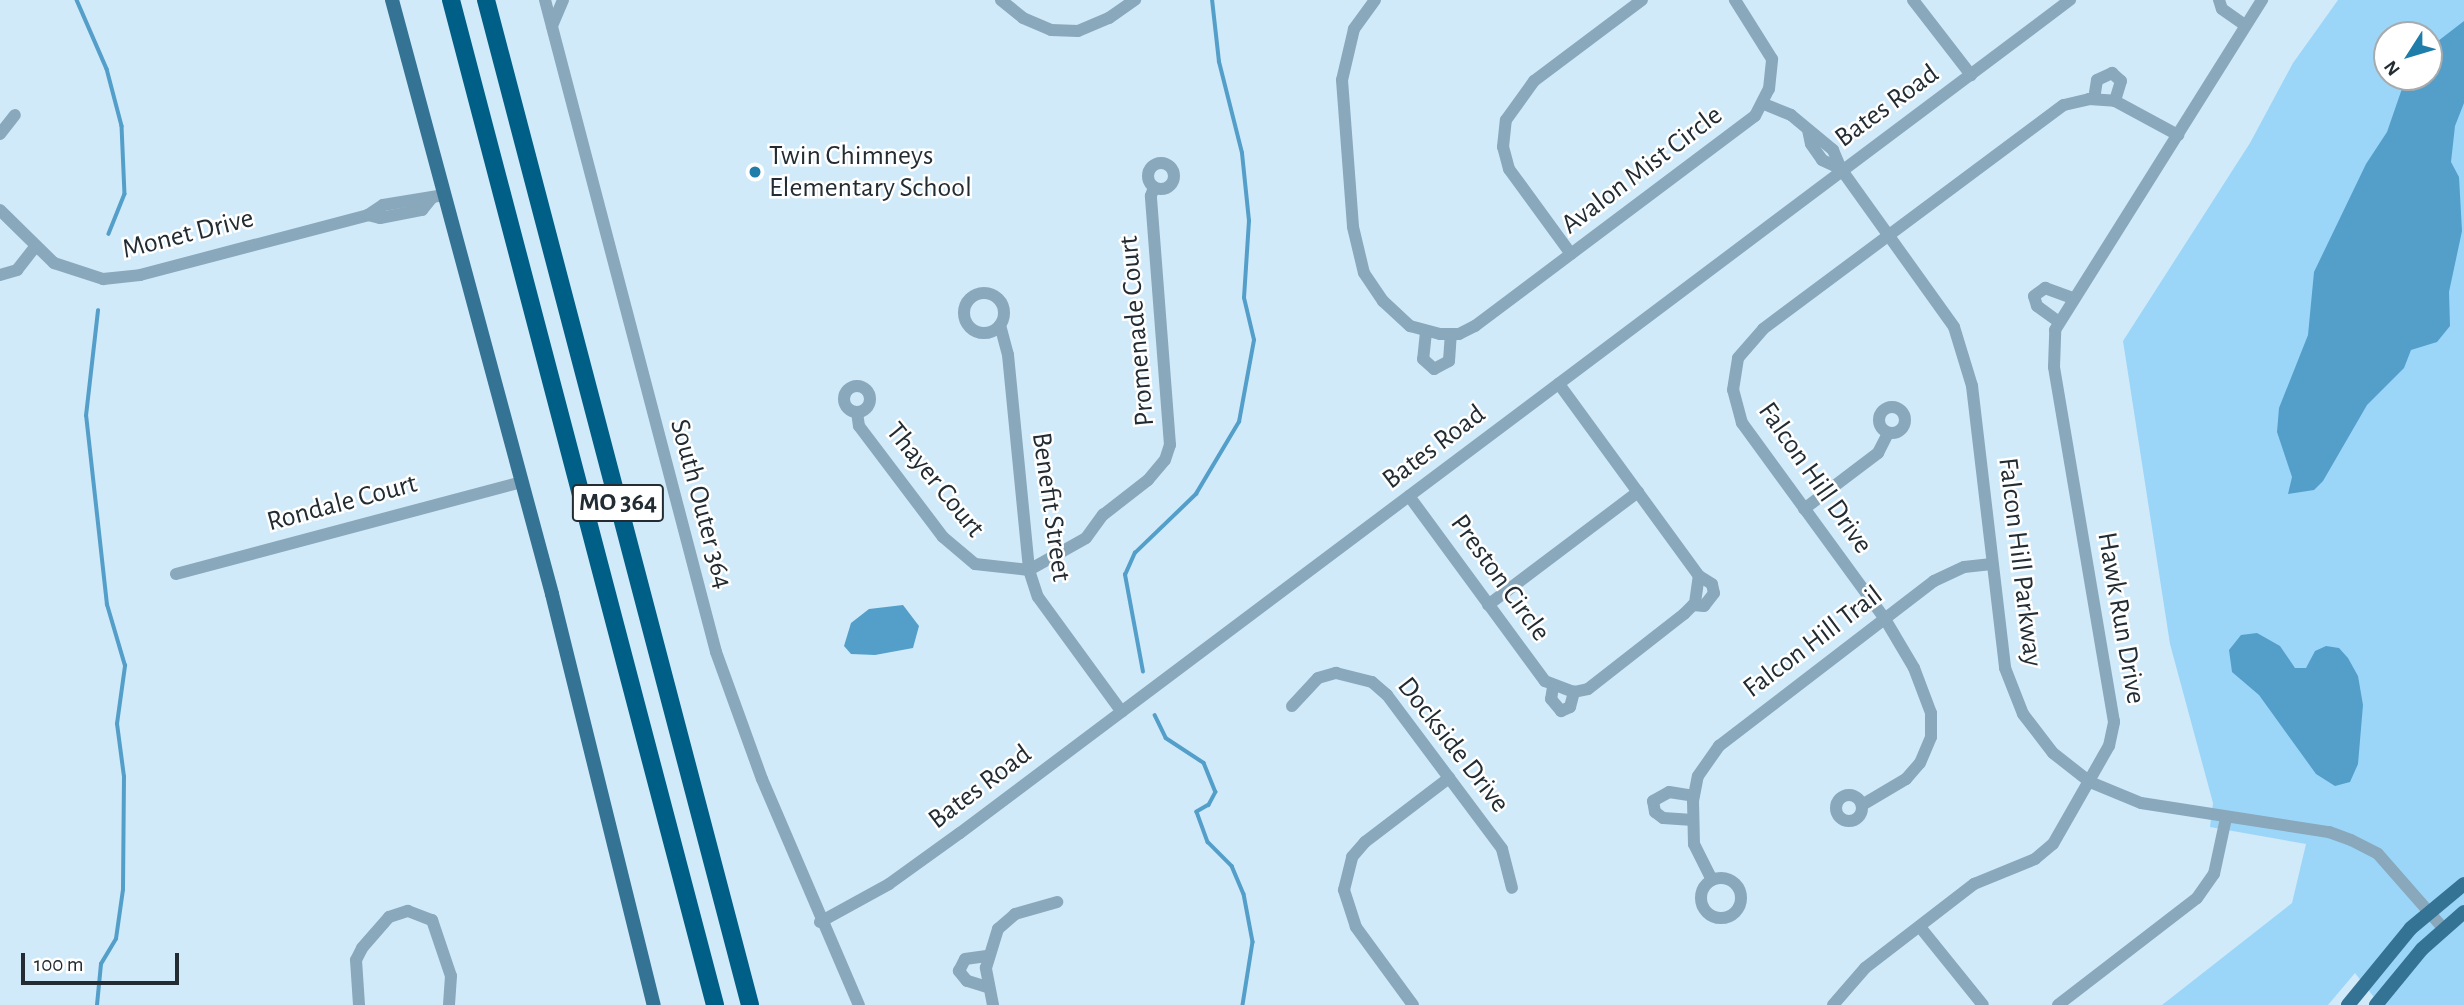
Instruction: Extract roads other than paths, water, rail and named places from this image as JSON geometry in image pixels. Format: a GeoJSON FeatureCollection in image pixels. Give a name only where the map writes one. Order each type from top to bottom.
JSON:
{"type":"FeatureCollection","features":[{"type":"Feature","properties":{"kind":"highway","name":"MO 364"},"geometry":{"type":"LineString","coordinates":[[451,0],[716,1005]]}},
{"type":"Feature","properties":{"kind":"highway","name":"MO 364"},"geometry":{"type":"LineString","coordinates":[[486,0],[750,1005]]}},
{"type":"Feature","properties":{"kind":"main road"},"geometry":{"type":"LineString","coordinates":[[392,0],[437,197],[522,482],[654,1005]]}},
{"type":"Feature","properties":{"kind":"main road"},"geometry":{"type":"LineString","coordinates":[[2348,1005],[2428,912],[2464,884]]}},
{"type":"Feature","properties":{"kind":"main road"},"geometry":{"type":"LineString","coordinates":[[2376,1005],[2443,928],[2464,912]]}},
{"type":"Feature","properties":{"kind":"street","name":"South Outer 364"},"geometry":{"type":"LineString","coordinates":[[545,0],[710,631],[762,779],[820,922],[859,1005]]}},
{"type":"Feature","properties":{"kind":"street"},"geometry":{"type":"LineString","coordinates":[[552,27],[563,0]]}},
{"type":"Feature","properties":{"kind":"street"},"geometry":{"type":"LineString","coordinates":[[1001,0],[1023,18],[1051,30],[1078,31],[1109,18],[1135,0]]}},
{"type":"Feature","properties":{"kind":"street","name":"Avalon Mist Circle"},"geometry":{"type":"LineString","coordinates":[[1375,0],[1354,29],[1342,80],[1353,227],[1370,284],[1401,319],[1426,332],[1451,334],[1475,327],[1743,127],[1764,104],[1772,59],[1735,0]]}},
{"type":"Feature","properties":{"kind":"street"},"geometry":{"type":"LineString","coordinates":[[1571,254],[1509,169],[1503,147],[1506,120],[1534,81],[1642,0]]}},
{"type":"Feature","properties":{"kind":"street","name":"Bates Road"},"geometry":{"type":"LineString","coordinates":[[820,922],[889,884],[2070,0]]}},
{"type":"Feature","properties":{"kind":"street"},"geometry":{"type":"LineString","coordinates":[[2219,0],[2222,9],[2245,26]]}},
{"type":"Feature","properties":{"kind":"street"},"geometry":{"type":"LineString","coordinates":[[1918,2],[1971,75]]}},
{"type":"Feature","properties":{"kind":"street","name":"Hawk Run Drive"},"geometry":{"type":"LineString","coordinates":[[1833,1005],[1865,968],[1974,884],[2035,859],[2053,844],[2109,746],[2114,722],[2054,367],[2059,322],[2178,135],[2257,2]]}},
{"type":"Feature","properties":{"kind":"street"},"geometry":{"type":"LineString","coordinates":[[2094,99],[2097,80],[2112,73],[2121,81],[2115,101]]}},
{"type":"Feature","properties":{"kind":"street","name":"Falcon Hill Drive"},"geometry":{"type":"LineString","coordinates":[[1862,805],[1906,779],[1927,752],[1931,737],[1931,713],[1914,668],[1885,619],[1804,509],[1735,407],[1738,358],[1763,329],[2064,105],[2094,99],[2115,101],[2178,135]]}},
{"type":"Feature","properties":{"kind":"street","name":"Falcon Hill Parkway"},"geometry":{"type":"LineString","coordinates":[[1764,104],[1791,115],[1833,150],[1841,169],[1936,298],[1962,345],[1978,427],[2005,668],[2017,701],[2053,753],[2090,782],[2141,803],[2329,832],[2351,840],[2378,854],[2443,928]]}},
{"type":"Feature","properties":{"kind":"street"},"geometry":{"type":"LineString","coordinates":[[0,134],[15,115]]}},
{"type":"Feature","properties":{"kind":"street","name":"Promenade Court"},"geometry":{"type":"LineString","coordinates":[[1029,570],[1086,538],[1103,515],[1148,480],[1165,460],[1170,445],[1151,196],[1154,187]]}},
{"type":"Feature","properties":{"kind":"street","name":"Monet Drive"},"geometry":{"type":"LineString","coordinates":[[0,211],[34,248],[70,270],[115,278],[368,215],[380,218],[422,210],[437,197]]}},
{"type":"Feature","properties":{"kind":"street"},"geometry":{"type":"LineString","coordinates":[[0,275],[17,270],[34,248]]}},
{"type":"Feature","properties":{"kind":"street"},"geometry":{"type":"LineString","coordinates":[[2059,322],[2036,306],[2034,296],[2045,288],[2073,298]]}},
{"type":"Feature","properties":{"kind":"street","name":"Benefit Street"},"geometry":{"type":"LineString","coordinates":[[1000,325],[1008,355],[1029,570],[1038,597],[1122,712]]}},
{"type":"Feature","properties":{"kind":"street"},"geometry":{"type":"LineString","coordinates":[[1426,332],[1423,359],[1434,369],[1450,361],[1451,334]]}},
{"type":"Feature","properties":{"kind":"street","name":"Preston Circle"},"geometry":{"type":"LineString","coordinates":[[1409,496],[1488,605],[1553,687],[1551,699],[1561,711],[1570,707],[1574,692],[1588,689],[1693,605],[1699,576],[1559,384]]}},
{"type":"Feature","properties":{"kind":"street","name":"Thayer Court"},"geometry":{"type":"LineString","coordinates":[[857,412],[859,426],[951,547],[975,564],[1029,570]]}},
{"type":"Feature","properties":{"kind":"street"},"geometry":{"type":"LineString","coordinates":[[1804,509],[1878,453],[1888,433]]}},
{"type":"Feature","properties":{"kind":"street","name":"Rondale Court"},"geometry":{"type":"LineString","coordinates":[[176,574],[522,482]]}},
{"type":"Feature","properties":{"kind":"street"},"geometry":{"type":"LineString","coordinates":[[1488,605],[1638,492]]}},
{"type":"Feature","properties":{"kind":"street","name":"Falcon Hill Trail"},"geometry":{"type":"LineString","coordinates":[[1712,880],[1694,844],[1693,820],[1694,796],[1708,758],[1725,740],[1934,581],[1964,567],[1992,564]]}},
{"type":"Feature","properties":{"kind":"street","name":"Dockside Drive"},"geometry":{"type":"LineString","coordinates":[[1292,706],[1327,674],[1372,682],[1396,705],[1503,849],[1512,888]]}},
{"type":"Feature","properties":{"kind":"street"},"geometry":{"type":"LineString","coordinates":[[1553,687],[1574,692]]}},
{"type":"Feature","properties":{"kind":"street"},"geometry":{"type":"LineString","coordinates":[[1413,1005],[1356,927],[1344,890],[1352,857],[1366,842],[1449,778]]}},
{"type":"Feature","properties":{"kind":"street"},"geometry":{"type":"LineString","coordinates":[[1693,820],[1663,818],[1655,812],[1653,801],[1669,792],[1694,796]]}},
{"type":"Feature","properties":{"kind":"street"},"geometry":{"type":"LineString","coordinates":[[2058,1005],[2197,898],[2214,874],[2226,818]]}},
{"type":"Feature","properties":{"kind":"street"},"geometry":{"type":"LineString","coordinates":[[993,1005],[987,987],[987,956],[1005,921],[1056,902]]}},
{"type":"Feature","properties":{"kind":"street"},"geometry":{"type":"LineString","coordinates":[[359,1005],[356,960],[362,948],[389,917],[408,912],[420,912],[432,920],[451,976],[449,1005]]}},
{"type":"Feature","properties":{"kind":"street"},"geometry":{"type":"LineString","coordinates":[[1920,927],[1983,1005]]}},
{"type":"Feature","properties":{"kind":"street"},"geometry":{"type":"LineString","coordinates":[[987,956],[965,959],[959,971],[967,981],[987,987]]}},
{"type":"Feature","properties":{"kind":"waterway"},"geometry":{"type":"LineString","coordinates":[[77,0],[107,69],[122,126],[125,194],[109,234]]}},
{"type":"Feature","properties":{"kind":"waterway"},"geometry":{"type":"LineString","coordinates":[[1143,672],[1125,575],[1135,553],[1196,494],[1239,422],[1254,340],[1244,298],[1249,221],[1242,153],[1219,62],[1212,0]]}},
{"type":"Feature","properties":{"kind":"waterway"},"geometry":{"type":"LineString","coordinates":[[97,1005],[101,964],[116,939],[123,890],[124,777],[117,724],[125,666],[107,605],[86,416],[98,311]]}},
{"type":"Feature","properties":{"kind":"waterway"},"geometry":{"type":"LineString","coordinates":[[1155,715],[1166,738],[1204,763],[1216,792],[1209,805],[1197,812],[1208,842],[1232,866],[1244,894],[1253,942],[1243,1005]]}},
{"type":"Feature","properties":{"kind":"place","name":"Twin Chimneys Elementary School"},"geometry":{"type":"Point","coordinates":[755,172]}}]}
